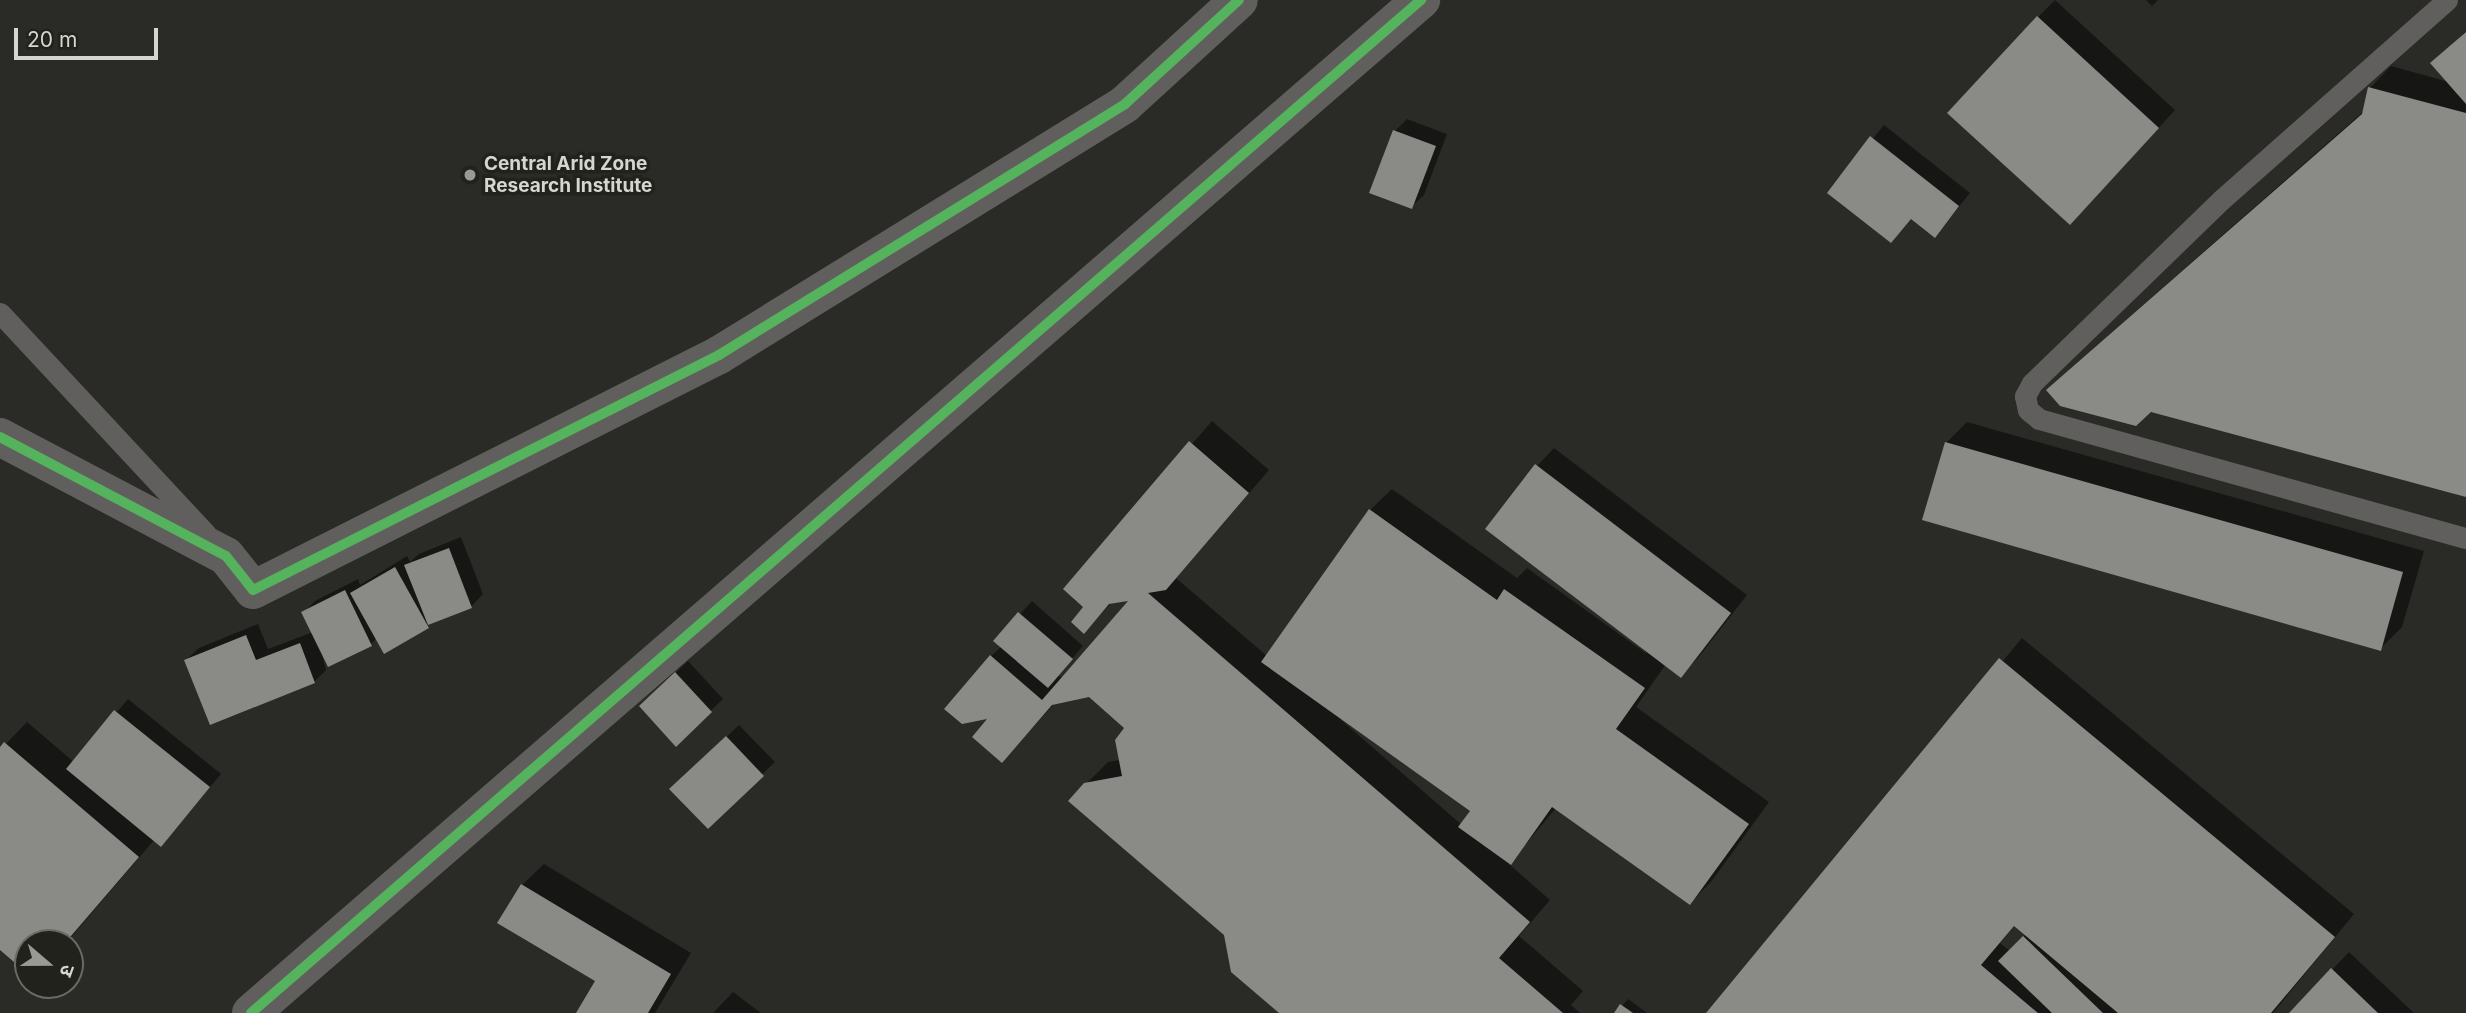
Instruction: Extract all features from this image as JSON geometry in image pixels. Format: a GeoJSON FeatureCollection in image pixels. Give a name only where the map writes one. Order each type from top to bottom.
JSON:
{"type":"FeatureCollection","features":[{"type":"Feature","properties":{"kind":"street"},"geometry":{"type":"LineString","coordinates":[[0,437],[226,556],[253,590],[719,355],[1125,104],[1239,0]]}},
{"type":"Feature","properties":{"kind":"street"},"geometry":{"type":"LineString","coordinates":[[251,1013],[1421,0]]}},
{"type":"Feature","properties":{"kind":"lane"},"geometry":{"type":"LineString","coordinates":[[2447,0],[2221,200],[2032,383],[2025,396],[2028,410],[2039,419],[2466,538]]}},
{"type":"Feature","properties":{"kind":"lane"},"geometry":{"type":"LineString","coordinates":[[0,313],[226,556]]}},
{"type":"Feature","properties":{"kind":"building"},"geometry":{"type":"Polygon","coordinates":[[[2037,16],[2159,128],[2070,225],[1947,113],[2037,16]]]}},
{"type":"Feature","properties":{"kind":"building"},"geometry":{"type":"Polygon","coordinates":[[[2466,32],[2466,104],[2430,63],[2466,32]]]}},
{"type":"Feature","properties":{"kind":"building"},"geometry":{"type":"Polygon","coordinates":[[[2368,87],[2466,113],[2466,497],[2151,412],[2136,426],[2060,406],[2046,390],[2362,114],[2368,87]]]}},
{"type":"Feature","properties":{"kind":"building"},"geometry":{"type":"Polygon","coordinates":[[[1393,130],[1436,146],[1412,209],[1369,193],[1393,130]]]}},
{"type":"Feature","properties":{"kind":"building"},"geometry":{"type":"Polygon","coordinates":[[[1870,136],[1959,206],[1935,238],[1911,219],[1891,243],[1827,193],[1870,136]]]}},
{"type":"Feature","properties":{"kind":"building"},"geometry":{"type":"Polygon","coordinates":[[[1189,441],[1249,493],[1166,590],[1148,593],[1530,922],[1499,958],[1563,1013],[1279,1013],[1231,972],[1224,935],[1068,801],[1084,783],[1122,776],[1115,740],[1124,728],[1089,697],[1052,705],[1002,763],[972,737],[987,719],[962,724],[944,709],[990,655],[1042,700],[1128,601],[1109,604],[1084,634],[1071,622],[1083,607],[1063,589],[1189,441]]]}},
{"type":"Feature","properties":{"kind":"building"},"geometry":{"type":"Polygon","coordinates":[[[1945,442],[2403,572],[2381,651],[1922,520],[1945,442]]]}},
{"type":"Feature","properties":{"kind":"building"},"geometry":{"type":"Polygon","coordinates":[[[1535,464],[1731,613],[1681,678],[1485,529],[1535,464]]]}},
{"type":"Feature","properties":{"kind":"building"},"geometry":{"type":"Polygon","coordinates":[[[1369,509],[1497,600],[1504,589],[1645,688],[1616,729],[1749,824],[1690,905],[1552,807],[1511,865],[1458,827],[1470,811],[1261,662],[1369,509]]]}},
{"type":"Feature","properties":{"kind":"building"},"geometry":{"type":"Polygon","coordinates":[[[449,548],[472,608],[428,625],[404,565],[449,548]]]}},
{"type":"Feature","properties":{"kind":"building"},"geometry":{"type":"Polygon","coordinates":[[[395,567],[429,628],[384,654],[350,593],[395,567]]]}},
{"type":"Feature","properties":{"kind":"building"},"geometry":{"type":"Polygon","coordinates":[[[345,590],[372,646],[328,667],[301,612],[345,590]]]}},
{"type":"Feature","properties":{"kind":"building"},"geometry":{"type":"Polygon","coordinates":[[[1018,612],[1073,659],[1048,688],[993,641],[1018,612]]]}},
{"type":"Feature","properties":{"kind":"building"},"geometry":{"type":"Polygon","coordinates":[[[246,635],[256,660],[300,643],[315,683],[210,725],[184,660],[246,635]]]}},
{"type":"Feature","properties":{"kind":"building"},"geometry":{"type":"Polygon","coordinates":[[[1999,658],[2335,937],[2271,1013],[2118,1013],[2014,926],[1981,965],[2038,1013],[1706,1013],[1999,658]]]}},
{"type":"Feature","properties":{"kind":"building"},"geometry":{"type":"Polygon","coordinates":[[[675,672],[712,712],[676,747],[639,706],[675,672]]]}},
{"type":"Feature","properties":{"kind":"building"},"geometry":{"type":"Polygon","coordinates":[[[114,710],[210,787],[161,847],[66,769],[114,710]]]}},
{"type":"Feature","properties":{"kind":"building"},"geometry":{"type":"Polygon","coordinates":[[[726,736],[764,776],[708,829],[669,789],[726,736]]]}},
{"type":"Feature","properties":{"kind":"building"},"geometry":{"type":"Polygon","coordinates":[[[4,742],[139,857],[77,929],[14,929],[14,962],[0,950],[0,747],[4,742]]]}},
{"type":"Feature","properties":{"kind":"building"},"geometry":{"type":"Polygon","coordinates":[[[521,884],[671,974],[648,1013],[576,1013],[595,981],[497,923],[521,884]]]}},
{"type":"Feature","properties":{"kind":"building"},"geometry":{"type":"Polygon","coordinates":[[[2023,936],[2103,1013],[2052,1013],[1998,961],[2023,936]]]}},
{"type":"Feature","properties":{"kind":"building"},"geometry":{"type":"Polygon","coordinates":[[[2331,968],[2378,1013],[2289,1013],[2331,968]]]}},
{"type":"Feature","properties":{"kind":"building"},"geometry":{"type":"Polygon","coordinates":[[[1620,1004],[1633,1013],[1614,1013],[1620,1004]]]}},
{"type":"Feature","properties":{"kind":"cycle path"},"geometry":{"type":"LineString","coordinates":[[0,437],[226,556],[253,590],[719,355],[1125,104],[1239,0]]}},
{"type":"Feature","properties":{"kind":"cycle path"},"geometry":{"type":"LineString","coordinates":[[251,1013],[1421,0]]}},
{"type":"Feature","properties":{"kind":"place","name":"Central Arid Zone Research Institute"},"geometry":{"type":"Point","coordinates":[470,175]}}]}
